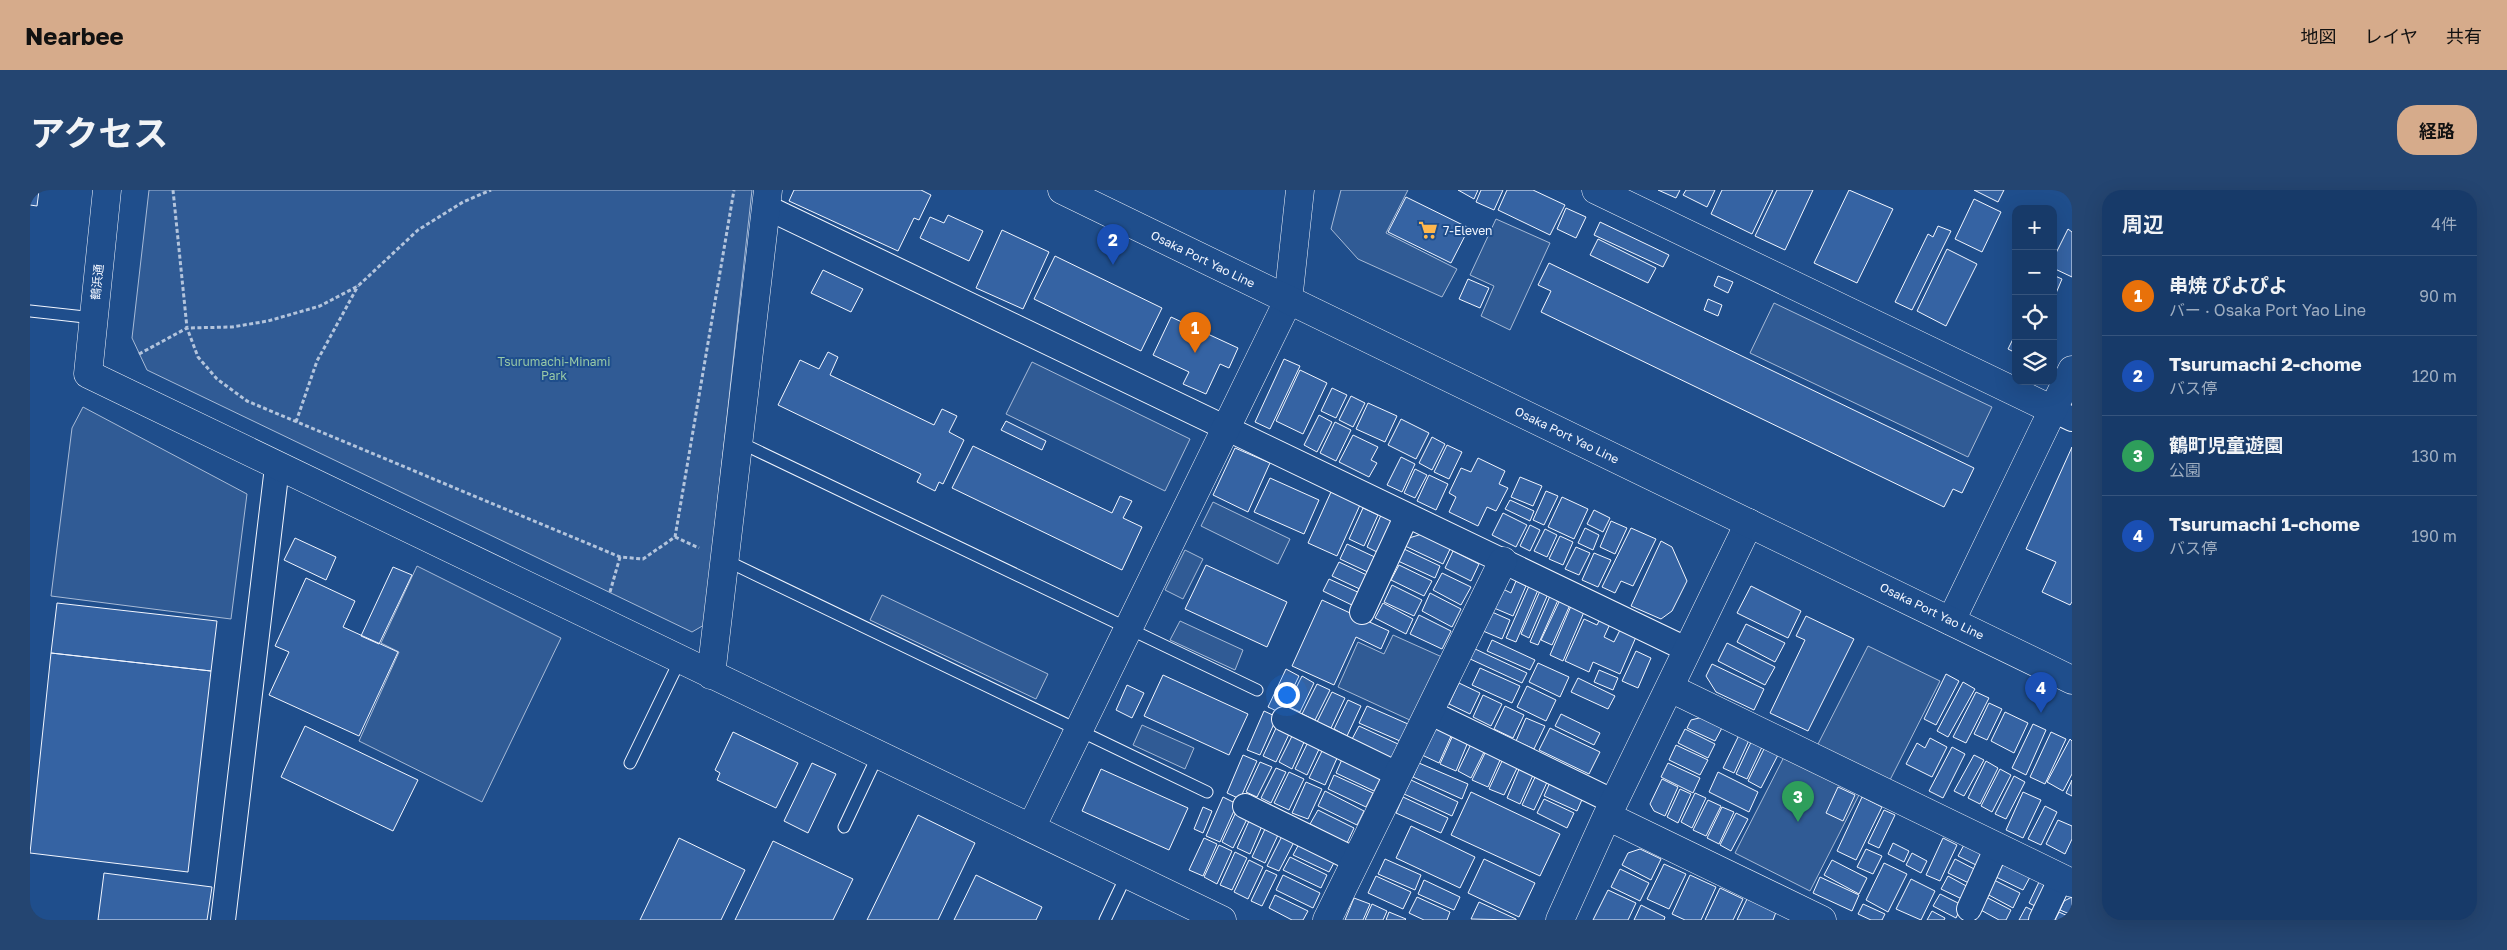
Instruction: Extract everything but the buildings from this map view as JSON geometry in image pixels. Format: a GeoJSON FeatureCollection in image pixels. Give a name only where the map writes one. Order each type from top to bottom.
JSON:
{"type":"FeatureCollection","features":[{"type":"Feature","properties":{"kind":"street","name":"鶴浜通"},"geometry":{"type":"LineString","coordinates":[[107,190],[88,374],[277,467]]}},
{"type":"Feature","properties":{"kind":"street","name":"Osaka Port Yao Line"},"geometry":{"type":"LineString","coordinates":[[1062,190],[2072,680]]}},
{"type":"Feature","properties":{"kind":"street"},"geometry":{"type":"LineString","coordinates":[[1031,828],[1288,300],[1300,190]]}},
{"type":"Feature","properties":{"kind":"street"},"geometry":{"type":"LineString","coordinates":[[1596,190],[2063,414]]}},
{"type":"Feature","properties":{"kind":"street"},"geometry":{"type":"LineString","coordinates":[[711,675],[767,199],[1226,428],[1688,650]]}},
{"type":"Feature","properties":{"kind":"street"},"geometry":{"type":"LineString","coordinates":[[1951,621],[2063,414],[2072,370]]}},
{"type":"Feature","properties":{"kind":"street"},"geometry":{"type":"LineString","coordinates":[[223,920],[277,467],[1222,920]]}},
{"type":"Feature","properties":{"kind":"street"},"geometry":{"type":"LineString","coordinates":[[1362,612],[1407,515]]}},
{"type":"Feature","properties":{"kind":"street"},"geometry":{"type":"LineString","coordinates":[[1560,920],[1610,809],[1749,523]]}},
{"type":"Feature","properties":{"kind":"street"},"geometry":{"type":"LineString","coordinates":[[1327,920],[1503,561]]}},
{"type":"Feature","properties":{"kind":"street"},"geometry":{"type":"LineString","coordinates":[[1670,688],[2067,880],[2041,920]]}},
{"type":"Feature","properties":{"kind":"street"},"geometry":{"type":"LineString","coordinates":[[1429,712],[1822,920]]}},
{"type":"Feature","properties":{"kind":"street"},"geometry":{"type":"LineString","coordinates":[[1284,719],[1399,775]]}},
{"type":"Feature","properties":{"kind":"street"},"geometry":{"type":"LineString","coordinates":[[1245,806],[1357,861]]}},
{"type":"Feature","properties":{"kind":"street"},"geometry":{"type":"LineString","coordinates":[[1969,909],[1997,847]]}},
{"type":"Feature","properties":{"kind":"lane"},"geometry":{"type":"LineString","coordinates":[[30,311],[94,318]]}},
{"type":"Feature","properties":{"kind":"lane"},"geometry":{"type":"LineString","coordinates":[[739,442],[1257,690]]}},
{"type":"Feature","properties":{"kind":"lane"},"geometry":{"type":"LineString","coordinates":[[725,560],[1207,792]]}},
{"type":"Feature","properties":{"kind":"lane"},"geometry":{"type":"LineString","coordinates":[[630,763],[680,660]]}},
{"type":"Feature","properties":{"kind":"lane"},"geometry":{"type":"LineString","coordinates":[[844,827],[878,755]]}},
{"type":"Feature","properties":{"kind":"lane"},"geometry":{"type":"LineString","coordinates":[[1105,920],[1127,874]]}},
{"type":"Feature","properties":{"kind":"path"},"geometry":{"type":"LineString","coordinates":[[172,190],[187,328],[198,357],[216,379],[247,401],[296,422],[620,557],[644,559],[675,536],[734,190]]}},
{"type":"Feature","properties":{"kind":"path"},"geometry":{"type":"LineString","coordinates":[[139,354],[187,328],[232,327],[268,321],[320,306],[358,286],[418,230],[463,202],[491,190]]}},
{"type":"Feature","properties":{"kind":"path"},"geometry":{"type":"LineString","coordinates":[[296,422],[317,361],[358,286]]}},
{"type":"Feature","properties":{"kind":"path"},"geometry":{"type":"LineString","coordinates":[[610,592],[620,557]]}},
{"type":"Feature","properties":{"kind":"shaded area","name":"Tsurumachi-Minami Park"},"geometry":{"type":"Polygon","coordinates":[[[149,190],[752,190],[704,625],[692,632],[147,370],[132,338],[149,190]]]}},
{"type":"Feature","properties":{"kind":"shaded area"},"geometry":{"type":"Polygon","coordinates":[[[1341,190],[1408,190],[1386,233],[1457,269],[1442,297],[1358,259],[1331,229],[1341,190]]]}},
{"type":"Feature","properties":{"kind":"shaded area"},"geometry":{"type":"Polygon","coordinates":[[[1496,219],[1550,243],[1510,330],[1481,316],[1494,286],[1470,275],[1496,219]]]}},
{"type":"Feature","properties":{"kind":"shaded area"},"geometry":{"type":"Polygon","coordinates":[[[1774,303],[1992,407],[1968,457],[1750,353],[1774,303]]]}},
{"type":"Feature","properties":{"kind":"shaded area"},"geometry":{"type":"Polygon","coordinates":[[[1032,362],[1190,439],[1165,491],[1006,414],[1032,362]]]}},
{"type":"Feature","properties":{"kind":"shaded area"},"geometry":{"type":"Polygon","coordinates":[[[83,407],[247,494],[231,619],[51,596],[72,428],[83,407]]]}},
{"type":"Feature","properties":{"kind":"shaded area"},"geometry":{"type":"Polygon","coordinates":[[[1213,502],[1290,539],[1278,564],[1201,526],[1213,502]]]}},
{"type":"Feature","properties":{"kind":"shaded area"},"geometry":{"type":"Polygon","coordinates":[[[1185,550],[1203,559],[1183,599],[1165,590],[1185,550]]]}},
{"type":"Feature","properties":{"kind":"shaded area"},"geometry":{"type":"Polygon","coordinates":[[[417,566],[561,638],[482,802],[359,741],[399,652],[381,643],[417,566]]]}},
{"type":"Feature","properties":{"kind":"shaded area"},"geometry":{"type":"Polygon","coordinates":[[[882,595],[1048,674],[1036,699],[870,620],[882,595]]]}},
{"type":"Feature","properties":{"kind":"shaded area"},"geometry":{"type":"Polygon","coordinates":[[[1180,621],[1243,650],[1235,670],[1170,640],[1180,621]]]}},
{"type":"Feature","properties":{"kind":"shaded area"},"geometry":{"type":"Polygon","coordinates":[[[1393,635],[1442,657],[1412,721],[1338,687],[1358,642],[1384,654],[1393,635]]]}},
{"type":"Feature","properties":{"kind":"shaded area"},"geometry":{"type":"Polygon","coordinates":[[[1868,646],[1940,681],[1889,782],[1817,746],[1868,646]]]}},
{"type":"Feature","properties":{"kind":"shaded area"},"geometry":{"type":"Polygon","coordinates":[[[1142,725],[1194,748],[1185,769],[1133,745],[1142,725]]]}},
{"type":"Feature","properties":{"kind":"shaded area"},"geometry":{"type":"Polygon","coordinates":[[[1786,753],[1861,791],[1810,891],[1735,853],[1786,753]]]}},
{"type":"Feature","properties":{"kind":"place","name":"7-Eleven"},"geometry":{"type":"Point","coordinates":[1428,230]}},
{"type":"Feature","properties":{"kind":"place","name":"Tsurumachi 2-chome"},"geometry":{"type":"Point","coordinates":[1113,265]}},
{"type":"Feature","properties":{"kind":"place","name":"串焼 ぴよぴよ"},"geometry":{"type":"Point","coordinates":[1195,353]}},
{"type":"Feature","properties":{"kind":"place","name":"Tsurumachi 1-chome"},"geometry":{"type":"Point","coordinates":[2041,713]}},
{"type":"Feature","properties":{"kind":"place","name":"鶴町児童遊園"},"geometry":{"type":"Point","coordinates":[1798,822]}}]}
